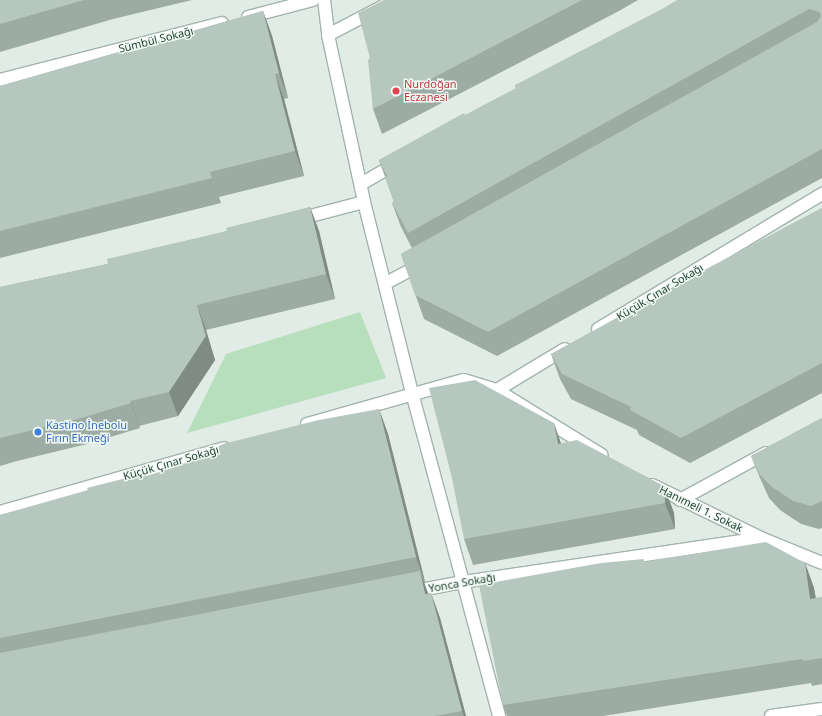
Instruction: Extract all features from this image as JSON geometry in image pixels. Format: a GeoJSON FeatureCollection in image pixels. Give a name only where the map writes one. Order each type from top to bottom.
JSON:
{"type":"FeatureCollection","features":[{"type":"Feature","properties":{"kind":"street","name":"Sümbül Sokağı"},"geometry":{"type":"LineString","coordinates":[[0,80],[313,0]]}},
{"type":"Feature","properties":{"kind":"street"},"geometry":{"type":"LineString","coordinates":[[324,0],[328,35],[364,202],[386,283],[412,393],[499,716]]}},
{"type":"Feature","properties":{"kind":"street"},"geometry":{"type":"LineString","coordinates":[[328,35],[395,0]]}},
{"type":"Feature","properties":{"kind":"street"},"geometry":{"type":"LineString","coordinates":[[360,184],[409,156]]}},
{"type":"Feature","properties":{"kind":"street","name":"Küçük Çınar Sokağı"},"geometry":{"type":"LineString","coordinates":[[497,390],[822,194]]}},
{"type":"Feature","properties":{"kind":"street"},"geometry":{"type":"LineString","coordinates":[[288,222],[364,202]]}},
{"type":"Feature","properties":{"kind":"street"},"geometry":{"type":"LineString","coordinates":[[386,283],[434,256]]}},
{"type":"Feature","properties":{"kind":"street"},"geometry":{"type":"LineString","coordinates":[[297,426],[412,393],[464,380],[497,390],[612,460]]}},
{"type":"Feature","properties":{"kind":"street","name":"Küçük Çınar Sokağı"},"geometry":{"type":"LineString","coordinates":[[0,512],[236,444]]}},
{"type":"Feature","properties":{"kind":"street"},"geometry":{"type":"LineString","coordinates":[[680,500],[775,448]]}},
{"type":"Feature","properties":{"kind":"street","name":"Hanımeli 1. Sokak"},"geometry":{"type":"LineString","coordinates":[[638,477],[680,500],[761,538],[822,563]]}},
{"type":"Feature","properties":{"kind":"street","name":"Yonca Sokağı"},"geometry":{"type":"LineString","coordinates":[[400,594],[463,582],[761,538]]}},
{"type":"Feature","properties":{"kind":"street"},"geometry":{"type":"LineString","coordinates":[[771,716],[822,709]]}},
{"type":"Feature","properties":{"kind":"green space"},"geometry":{"type":"Polygon","coordinates":[[[360,312],[386,378],[187,433],[226,354],[360,312]]]}},
{"type":"Feature","properties":{"kind":"building"},"geometry":{"type":"Polygon","coordinates":[[[0,0],[84,0],[0,24],[0,0]]]}},
{"type":"Feature","properties":{"kind":"building"},"geometry":{"type":"Polygon","coordinates":[[[384,0],[582,0],[373,109],[368,60],[370,58],[358,13],[384,0]]]}},
{"type":"Feature","properties":{"kind":"building"},"geometry":{"type":"Polygon","coordinates":[[[677,0],[822,0],[822,149],[488,332],[415,295],[401,254],[817,22],[821,16],[819,12],[809,9],[408,233],[392,203],[394,202],[385,177],[387,176],[379,160],[464,113],[465,115],[516,88],[515,85],[677,0]]]}},
{"type":"Feature","properties":{"kind":"building"},"geometry":{"type":"Polygon","coordinates":[[[263,11],[279,73],[275,74],[295,151],[210,172],[212,178],[0,231],[0,86],[263,11]]]}},
{"type":"Feature","properties":{"kind":"building"},"geometry":{"type":"Polygon","coordinates":[[[310,207],[326,274],[197,305],[206,336],[169,392],[130,401],[131,403],[78,419],[0,438],[0,287],[108,264],[107,259],[227,231],[226,228],[310,207]]]}},
{"type":"Feature","properties":{"kind":"building"},"geometry":{"type":"Polygon","coordinates":[[[822,208],[822,363],[681,438],[630,410],[631,407],[562,374],[551,354],[691,277],[822,208]]]}},
{"type":"Feature","properties":{"kind":"building"},"geometry":{"type":"Polygon","coordinates":[[[475,380],[554,423],[558,444],[577,440],[664,486],[665,503],[464,539],[452,478],[429,388],[475,380]]]}},
{"type":"Feature","properties":{"kind":"building"},"geometry":{"type":"Polygon","coordinates":[[[379,409],[416,557],[0,638],[0,515],[88,490],[87,488],[146,473],[147,476],[209,455],[209,452],[223,444],[319,420],[379,409]]]}},
{"type":"Feature","properties":{"kind":"building"},"geometry":{"type":"Polygon","coordinates":[[[822,418],[822,501],[811,506],[793,501],[772,487],[760,475],[751,456],[822,418]]]}},
{"type":"Feature","properties":{"kind":"building"},"geometry":{"type":"Polygon","coordinates":[[[766,542],[805,563],[810,599],[822,597],[822,658],[803,661],[802,659],[503,705],[479,585],[601,563],[643,559],[644,562],[766,542]]]}},
{"type":"Feature","properties":{"kind":"building"},"geometry":{"type":"Polygon","coordinates":[[[420,571],[425,594],[431,593],[462,711],[435,716],[0,716],[0,653],[420,571]]]}},
{"type":"Feature","properties":{"kind":"place","name":"Nurdoğan Eczanesi"},"geometry":{"type":"Point","coordinates":[396,91]}},
{"type":"Feature","properties":{"kind":"place","name":"Kastino İnebolu Fırın Ekmeği"},"geometry":{"type":"Point","coordinates":[38,432]}}]}
